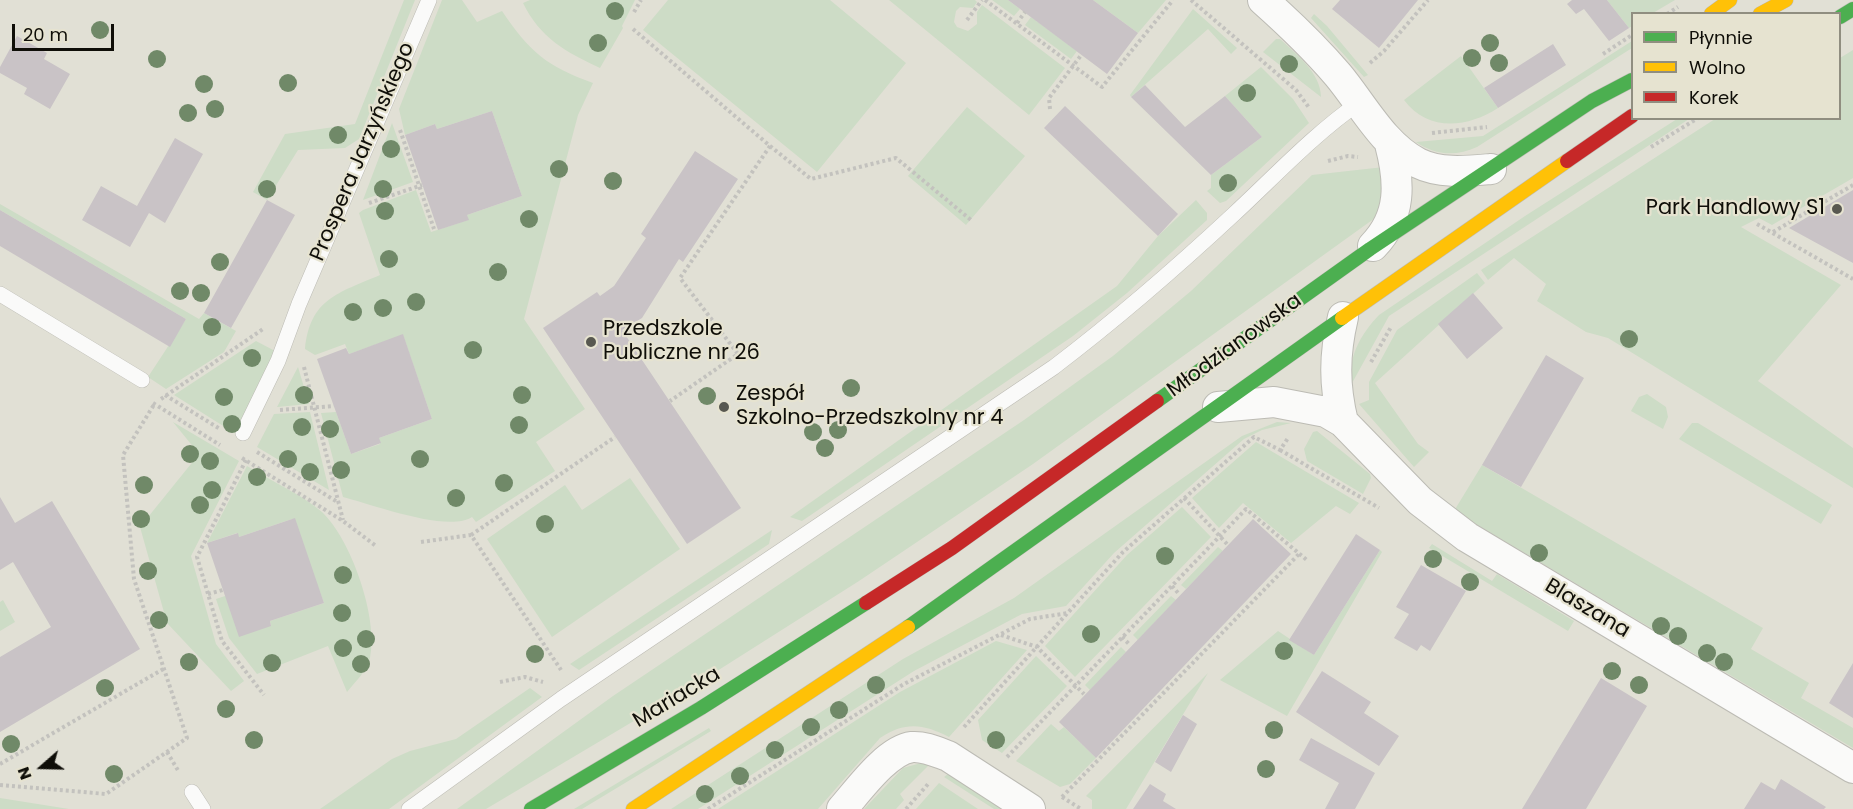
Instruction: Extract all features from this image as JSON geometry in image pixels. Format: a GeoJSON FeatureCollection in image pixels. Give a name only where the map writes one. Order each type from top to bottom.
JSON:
{"type":"FeatureCollection","features":[{"type":"Feature","properties":{"kind":"main road"},"geometry":{"type":"LineString","coordinates":[[1714,12],[1730,0]]}},
{"type":"Feature","properties":{"kind":"main road"},"geometry":{"type":"LineString","coordinates":[[1764,12],[1786,0]]}},
{"type":"Feature","properties":{"kind":"main road"},"geometry":{"type":"LineString","coordinates":[[1779,12],[1795,0]]}},
{"type":"Feature","properties":{"kind":"main road"},"geometry":{"type":"LineString","coordinates":[[1592,101],[1631,72]]}},
{"type":"Feature","properties":{"kind":"main road","name":"Młodzianowska"},"geometry":{"type":"LineString","coordinates":[[842,620],[952,548],[1370,249],[1592,101],[1631,81]]}},
{"type":"Feature","properties":{"kind":"main road","name":"Młodzianowska"},"geometry":{"type":"LineString","coordinates":[[633,809],[865,658],[1343,317],[1631,117]]}},
{"type":"Feature","properties":{"kind":"main road"},"geometry":{"type":"LineString","coordinates":[[1606,135],[1635,120]]}},
{"type":"Feature","properties":{"kind":"main road","name":"Mariacka"},"geometry":{"type":"LineString","coordinates":[[531,809],[701,708],[842,620]]}},
{"type":"Feature","properties":{"kind":"street"},"geometry":{"type":"LineString","coordinates":[[1263,0],[1298,30],[1360,102],[1390,144],[1397,171],[1397,206],[1392,221],[1370,249]]}},
{"type":"Feature","properties":{"kind":"street"},"geometry":{"type":"LineString","coordinates":[[1390,144],[1419,163],[1436,169],[1491,169]]}},
{"type":"Feature","properties":{"kind":"street"},"geometry":{"type":"LineString","coordinates":[[1218,407],[1274,402],[1335,417],[1334,362],[1343,317]]}},
{"type":"Feature","properties":{"kind":"street","name":"Blaszana"},"geometry":{"type":"LineString","coordinates":[[1335,417],[1420,501],[1467,537],[1853,768]]}},
{"type":"Feature","properties":{"kind":"street"},"geometry":{"type":"LineString","coordinates":[[842,809],[893,755],[912,747],[949,758],[1030,809]]}},
{"type":"Feature","properties":{"kind":"lane","name":"Prospera Jarzyńskiego"},"geometry":{"type":"LineString","coordinates":[[243,433],[278,361],[298,304],[429,0]]}},
{"type":"Feature","properties":{"kind":"lane"},"geometry":{"type":"LineString","coordinates":[[409,809],[561,699],[1054,367],[1114,321],[1175,269],[1326,128],[1360,102]]}},
{"type":"Feature","properties":{"kind":"lane"},"geometry":{"type":"LineString","coordinates":[[0,294],[142,380]]}},
{"type":"Feature","properties":{"kind":"lane"},"geometry":{"type":"LineString","coordinates":[[192,792],[203,809]]}},
{"type":"Feature","properties":{"kind":"path"},"geometry":{"type":"LineString","coordinates":[[634,12],[641,0]]}},
{"type":"Feature","properties":{"kind":"path"},"geometry":{"type":"LineString","coordinates":[[967,20],[983,0],[1102,87],[1173,0]]}},
{"type":"Feature","properties":{"kind":"path"},"geometry":{"type":"LineString","coordinates":[[1191,0],[1296,90],[1348,156]]}},
{"type":"Feature","properties":{"kind":"path"},"geometry":{"type":"LineString","coordinates":[[1370,63],[1384,51],[1428,0]]}},
{"type":"Feature","properties":{"kind":"path"},"geometry":{"type":"LineString","coordinates":[[1017,23],[1024,12]]}},
{"type":"Feature","properties":{"kind":"path"},"geometry":{"type":"LineString","coordinates":[[633,29],[811,179],[896,158],[971,220]]}},
{"type":"Feature","properties":{"kind":"path"},"geometry":{"type":"LineString","coordinates":[[1593,60],[1631,36]]}},
{"type":"Feature","properties":{"kind":"path"},"geometry":{"type":"LineString","coordinates":[[1050,109],[1049,98],[1082,54]]}},
{"type":"Feature","properties":{"kind":"path"},"geometry":{"type":"LineString","coordinates":[[1362,55],[1375,70]]}},
{"type":"Feature","properties":{"kind":"path"},"geometry":{"type":"LineString","coordinates":[[1424,134],[1485,128],[1495,122]]}},
{"type":"Feature","properties":{"kind":"path"},"geometry":{"type":"LineString","coordinates":[[397,123],[434,229]]}},
{"type":"Feature","properties":{"kind":"path"},"geometry":{"type":"LineString","coordinates":[[670,401],[738,354],[680,278],[770,146]]}},
{"type":"Feature","properties":{"kind":"path"},"geometry":{"type":"LineString","coordinates":[[1772,233],[1853,185]]}},
{"type":"Feature","properties":{"kind":"path"},"geometry":{"type":"LineString","coordinates":[[1757,224],[1853,279]]}},
{"type":"Feature","properties":{"kind":"path"},"geometry":{"type":"LineString","coordinates":[[0,785],[106,794],[187,738],[134,579],[123,455],[153,404],[298,304]]}},
{"type":"Feature","properties":{"kind":"path"},"geometry":{"type":"LineString","coordinates":[[1367,368],[1389,328],[1398,321]]}},
{"type":"Feature","properties":{"kind":"path"},"geometry":{"type":"LineString","coordinates":[[302,360],[343,521]]}},
{"type":"Feature","properties":{"kind":"path"},"geometry":{"type":"LineString","coordinates":[[143,398],[222,446]]}},
{"type":"Feature","properties":{"kind":"path"},"geometry":{"type":"LineString","coordinates":[[271,410],[334,406]]}},
{"type":"Feature","properties":{"kind":"path"},"geometry":{"type":"LineString","coordinates":[[949,758],[1037,647],[1131,544],[1254,437],[1280,450],[1295,427],[1335,417]]}},
{"type":"Feature","properties":{"kind":"path"},"geometry":{"type":"LineString","coordinates":[[421,542],[471,535],[481,531],[615,437]]}},
{"type":"Feature","properties":{"kind":"path"},"geometry":{"type":"LineString","coordinates":[[241,458],[343,521],[376,546]]}},
{"type":"Feature","properties":{"kind":"path"},"geometry":{"type":"LineString","coordinates":[[246,460],[197,557],[222,641],[264,695]]}},
{"type":"Feature","properties":{"kind":"path"},"geometry":{"type":"LineString","coordinates":[[1184,498],[1227,544]]}},
{"type":"Feature","properties":{"kind":"path"},"geometry":{"type":"LineString","coordinates":[[1004,759],[1246,509],[1308,561]]}},
{"type":"Feature","properties":{"kind":"path"},"geometry":{"type":"LineString","coordinates":[[471,535],[575,690]]}},
{"type":"Feature","properties":{"kind":"path"},"geometry":{"type":"LineString","coordinates":[[1062,797],[1299,554]]}},
{"type":"Feature","properties":{"kind":"path"},"geometry":{"type":"LineString","coordinates":[[1172,586],[1179,594]]}},
{"type":"Feature","properties":{"kind":"path"},"geometry":{"type":"LineString","coordinates":[[208,594],[223,590]]}},
{"type":"Feature","properties":{"kind":"path"},"geometry":{"type":"LineString","coordinates":[[708,809],[904,684],[1030,619],[1068,612]]}},
{"type":"Feature","properties":{"kind":"path"},"geometry":{"type":"LineString","coordinates":[[1000,634],[1037,647],[1084,694]]}},
{"type":"Feature","properties":{"kind":"path"},"geometry":{"type":"LineString","coordinates":[[1122,638],[1130,645]]}},
{"type":"Feature","properties":{"kind":"path"},"geometry":{"type":"LineString","coordinates":[[0,764],[165,668]]}},
{"type":"Feature","properties":{"kind":"path"},"geometry":{"type":"LineString","coordinates":[[500,682],[525,678],[536,679],[546,684],[561,699]]}},
{"type":"Feature","properties":{"kind":"green space"},"geometry":{"type":"Polygon","coordinates":[[[404,0],[415,0],[359,139],[345,148],[298,150],[267,200],[253,192],[285,134],[355,124],[404,0]]]}},
{"type":"Feature","properties":{"kind":"green space"},"geometry":{"type":"Polygon","coordinates":[[[442,0],[462,0],[477,22],[502,11],[521,37],[540,56],[551,64],[593,83],[578,115],[524,319],[585,409],[536,442],[555,471],[476,522],[472,517],[460,521],[428,520],[343,497],[321,413],[336,412],[351,454],[380,444],[379,438],[432,419],[403,335],[349,354],[345,344],[315,355],[305,349],[308,332],[320,308],[339,293],[380,275],[359,213],[363,210],[416,190],[431,232],[468,220],[467,215],[522,196],[492,111],[437,129],[435,124],[405,135],[399,109],[442,0]]]}},
{"type":"Feature","properties":{"kind":"green space"},"geometry":{"type":"Polygon","coordinates":[[[530,0],[635,0],[623,28],[600,68],[565,50],[546,35],[537,26],[523,3],[530,0]]]}},
{"type":"Feature","properties":{"kind":"green space"},"geometry":{"type":"Polygon","coordinates":[[[668,0],[830,0],[906,63],[817,172],[643,30],[668,0]]]}},
{"type":"Feature","properties":{"kind":"green space"},"geometry":{"type":"Polygon","coordinates":[[[889,0],[975,0],[977,2],[973,8],[960,7],[956,11],[954,22],[957,27],[968,31],[977,24],[977,12],[982,5],[1065,68],[1029,115],[889,0]]]}},
{"type":"Feature","properties":{"kind":"green space"},"geometry":{"type":"Polygon","coordinates":[[[992,0],[1008,0],[1020,9],[1014,16],[992,0]]]}},
{"type":"Feature","properties":{"kind":"green space"},"geometry":{"type":"Polygon","coordinates":[[[1093,0],[1166,0],[1138,33],[1093,0]]]}},
{"type":"Feature","properties":{"kind":"green space"},"geometry":{"type":"Polygon","coordinates":[[[1607,0],[1675,0],[1655,12],[1631,12],[1631,27],[1629,28],[1607,0]]]}},
{"type":"Feature","properties":{"kind":"green space"},"geometry":{"type":"Polygon","coordinates":[[[1193,9],[1237,48],[1231,54],[1208,29],[1131,97],[1130,95],[1193,9]]]}},
{"type":"Feature","properties":{"kind":"green space"},"geometry":{"type":"Polygon","coordinates":[[[1314,14],[1368,75],[1364,77],[1311,18],[1314,14]]]}},
{"type":"Feature","properties":{"kind":"green space"},"geometry":{"type":"Polygon","coordinates":[[[1031,17],[1077,51],[1071,59],[1025,25],[1031,17]]]}},
{"type":"Feature","properties":{"kind":"green space"},"geometry":{"type":"Polygon","coordinates":[[[1276,39],[1280,39],[1307,65],[1317,80],[1321,97],[1263,52],[1276,39]]]}},
{"type":"Feature","properties":{"kind":"green space"},"geometry":{"type":"Polygon","coordinates":[[[1631,42],[1631,49],[1477,147],[1461,152],[1445,153],[1430,150],[1416,142],[1483,136],[1631,42]]]}},
{"type":"Feature","properties":{"kind":"green space"},"geometry":{"type":"Polygon","coordinates":[[[1853,50],[1853,178],[1772,225],[1759,218],[1741,227],[1841,285],[1758,381],[1853,448],[1853,488],[1608,338],[1586,332],[1537,301],[1546,284],[1514,258],[1488,280],[1481,270],[1713,120],[1841,120],[1841,57],[1853,50]]]}},
{"type":"Feature","properties":{"kind":"green space"},"geometry":{"type":"Polygon","coordinates":[[[1461,56],[1498,108],[1474,120],[1461,123],[1448,124],[1424,118],[1404,100],[1461,56]]]}},
{"type":"Feature","properties":{"kind":"green space"},"geometry":{"type":"Polygon","coordinates":[[[1261,67],[1293,99],[1309,123],[1226,201],[1220,203],[1207,191],[1211,188],[1211,175],[1262,137],[1225,96],[1261,67]]]}},
{"type":"Feature","properties":{"kind":"green space"},"geometry":{"type":"Polygon","coordinates":[[[967,107],[1025,156],[966,225],[908,176],[967,107]]]}},
{"type":"Feature","properties":{"kind":"green space"},"geometry":{"type":"Polygon","coordinates":[[[1675,120],[1687,120],[1389,316],[1351,385],[1351,365],[1357,347],[1366,330],[1379,315],[1525,216],[1675,120]]]}},
{"type":"Feature","properties":{"kind":"green space"},"geometry":{"type":"Polygon","coordinates":[[[392,123],[413,182],[363,200],[392,123]]]}},
{"type":"Feature","properties":{"kind":"green space"},"geometry":{"type":"Polygon","coordinates":[[[1384,167],[1385,203],[1375,218],[1033,464],[859,581],[706,678],[486,809],[457,809],[613,696],[1024,420],[1113,356],[1191,291],[1312,175],[1384,167]]]}},
{"type":"Feature","properties":{"kind":"green space"},"geometry":{"type":"Polygon","coordinates":[[[1196,200],[1207,213],[1207,220],[1127,293],[1073,336],[802,521],[790,517],[1117,286],[1158,236],[1196,200]]]}},
{"type":"Feature","properties":{"kind":"green space"},"geometry":{"type":"Polygon","coordinates":[[[0,204],[199,319],[204,313],[236,331],[224,352],[166,389],[148,377],[186,319],[0,210],[0,204]]]}},
{"type":"Feature","properties":{"kind":"green space"},"geometry":{"type":"Polygon","coordinates":[[[1477,273],[1485,283],[1375,383],[1418,444],[1429,452],[1414,467],[1359,404],[1369,400],[1369,382],[1397,330],[1477,273]]]}},
{"type":"Feature","properties":{"kind":"green space"},"geometry":{"type":"Polygon","coordinates":[[[256,341],[275,351],[236,434],[174,395],[256,341]]]}},
{"type":"Feature","properties":{"kind":"green space"},"geometry":{"type":"Polygon","coordinates":[[[298,367],[309,404],[277,407],[298,367]]]}},
{"type":"Feature","properties":{"kind":"green space"},"geometry":{"type":"Polygon","coordinates":[[[1647,394],[1666,407],[1668,417],[1663,429],[1631,411],[1639,397],[1647,394]]]}},
{"type":"Feature","properties":{"kind":"green space"},"geometry":{"type":"Polygon","coordinates":[[[310,412],[329,490],[257,447],[274,414],[310,412]]]}},
{"type":"Feature","properties":{"kind":"green space"},"geometry":{"type":"Polygon","coordinates":[[[173,422],[239,461],[191,556],[216,644],[244,681],[231,691],[167,623],[140,527],[199,454],[173,422]]]}},
{"type":"Feature","properties":{"kind":"green space"},"geometry":{"type":"Polygon","coordinates":[[[1277,422],[1291,423],[1262,430],[1244,439],[1114,553],[1066,606],[1022,614],[914,671],[698,809],[671,809],[903,659],[1014,598],[1242,436],[1277,422]]]}},
{"type":"Feature","properties":{"kind":"green space"},"geometry":{"type":"Polygon","coordinates":[[[1692,423],[1698,423],[1832,505],[1821,524],[1679,439],[1692,423]]]}},
{"type":"Feature","properties":{"kind":"green space"},"geometry":{"type":"Polygon","coordinates":[[[1317,431],[1370,474],[1371,478],[1363,494],[1307,461],[1304,449],[1313,432],[1317,431]]]}},
{"type":"Feature","properties":{"kind":"green space"},"geometry":{"type":"Polygon","coordinates":[[[1256,442],[1359,503],[1350,514],[1336,506],[1291,543],[1243,503],[1219,528],[1192,498],[1256,442]]]}},
{"type":"Feature","properties":{"kind":"green space"},"geometry":{"type":"Polygon","coordinates":[[[1482,465],[1763,628],[1751,649],[1809,683],[1801,698],[1853,728],[1853,748],[1454,511],[1482,465]]]}},
{"type":"Feature","properties":{"kind":"green space"},"geometry":{"type":"Polygon","coordinates":[[[247,466],[295,493],[322,512],[333,524],[352,560],[366,602],[372,642],[366,667],[347,692],[328,646],[257,674],[229,638],[216,599],[225,596],[271,626],[270,621],[324,603],[292,519],[239,537],[237,533],[207,543],[247,466]]]}},
{"type":"Feature","properties":{"kind":"green space"},"geometry":{"type":"Polygon","coordinates":[[[630,478],[680,549],[552,637],[487,539],[565,485],[582,510],[630,478]]]}},
{"type":"Feature","properties":{"kind":"green space"},"geometry":{"type":"Polygon","coordinates":[[[1182,507],[1211,537],[1075,677],[1045,646],[1127,555],[1182,507]]]}},
{"type":"Feature","properties":{"kind":"green space"},"geometry":{"type":"Polygon","coordinates":[[[772,530],[769,544],[579,670],[570,664],[772,530]]]}},
{"type":"Feature","properties":{"kind":"green space"},"geometry":{"type":"Polygon","coordinates":[[[1432,544],[1492,581],[1497,574],[1574,621],[1568,631],[1429,548],[1432,544]]]}},
{"type":"Feature","properties":{"kind":"green space"},"geometry":{"type":"Polygon","coordinates":[[[1218,547],[1223,551],[1186,589],[1181,585],[1218,547]]]}},
{"type":"Feature","properties":{"kind":"green space"},"geometry":{"type":"Polygon","coordinates":[[[1380,550],[1382,552],[1287,716],[1220,680],[1278,631],[1314,655],[1380,550]]]}},
{"type":"Feature","properties":{"kind":"green space"},"geometry":{"type":"Polygon","coordinates":[[[1171,596],[1176,600],[1138,640],[1133,635],[1171,596]]]}},
{"type":"Feature","properties":{"kind":"green space"},"geometry":{"type":"Polygon","coordinates":[[[3,600],[15,622],[0,631],[0,602],[3,600]]]}},
{"type":"Feature","properties":{"kind":"green space"},"geometry":{"type":"Polygon","coordinates":[[[996,641],[1027,650],[949,737],[931,729],[914,726],[889,733],[880,738],[818,809],[718,809],[900,692],[996,641]]]}},
{"type":"Feature","properties":{"kind":"green space"},"geometry":{"type":"Polygon","coordinates":[[[1121,647],[1126,652],[1090,690],[1085,685],[1121,647]]]}},
{"type":"Feature","properties":{"kind":"green space"},"geometry":{"type":"Polygon","coordinates":[[[1036,656],[1067,686],[1002,753],[982,740],[978,720],[1036,656]]]}},
{"type":"Feature","properties":{"kind":"green space"},"geometry":{"type":"Polygon","coordinates":[[[1208,673],[1126,809],[1092,809],[1092,800],[1086,796],[1208,673]]]}},
{"type":"Feature","properties":{"kind":"green space"},"geometry":{"type":"Polygon","coordinates":[[[530,688],[542,697],[389,809],[320,809],[392,759],[410,751],[456,739],[530,688]]]}},
{"type":"Feature","properties":{"kind":"green space"},"geometry":{"type":"Polygon","coordinates":[[[1051,724],[1059,731],[1064,727],[1096,758],[1070,784],[1060,787],[1016,761],[1051,724]]]}},
{"type":"Feature","properties":{"kind":"green space"},"geometry":{"type":"Polygon","coordinates":[[[709,728],[711,731],[582,809],[574,809],[709,728]]]}},
{"type":"Feature","properties":{"kind":"green space"},"geometry":{"type":"Polygon","coordinates":[[[921,763],[929,765],[900,794],[904,800],[896,809],[864,809],[903,768],[921,763]]]}},
{"type":"Feature","properties":{"kind":"green space"},"geometry":{"type":"Polygon","coordinates":[[[948,774],[1003,809],[994,809],[944,777],[948,774]]]}},
{"type":"Feature","properties":{"kind":"green space"},"geometry":{"type":"Polygon","coordinates":[[[939,783],[978,809],[916,809],[939,783]]]}},
{"type":"Feature","properties":{"kind":"green space"},"geometry":{"type":"Polygon","coordinates":[[[0,798],[69,809],[0,809],[0,798]]]}},
{"type":"Feature","properties":{"kind":"building"},"geometry":{"type":"Polygon","coordinates":[[[1008,0],[1093,0],[1138,33],[1107,74],[1008,0]]]}},
{"type":"Feature","properties":{"kind":"building"},"geometry":{"type":"Polygon","coordinates":[[[1340,0],[1418,0],[1379,48],[1332,9],[1340,0]]]}},
{"type":"Feature","properties":{"kind":"building"},"geometry":{"type":"Polygon","coordinates":[[[1572,0],[1607,0],[1629,28],[1609,41],[1584,9],[1576,14],[1567,4],[1572,0]]]}},
{"type":"Feature","properties":{"kind":"building"},"geometry":{"type":"Polygon","coordinates":[[[17,36],[47,53],[44,59],[70,74],[50,109],[24,94],[27,88],[0,73],[0,67],[17,36]]]}},
{"type":"Feature","properties":{"kind":"building"},"geometry":{"type":"Polygon","coordinates":[[[1553,44],[1566,65],[1498,108],[1484,88],[1553,44]]]}},
{"type":"Feature","properties":{"kind":"building"},"geometry":{"type":"Polygon","coordinates":[[[1145,85],[1185,127],[1225,96],[1262,137],[1211,175],[1131,97],[1145,85]]]}},
{"type":"Feature","properties":{"kind":"building"},"geometry":{"type":"Polygon","coordinates":[[[1065,106],[1178,214],[1158,236],[1044,128],[1065,106]]]}},
{"type":"Feature","properties":{"kind":"building"},"geometry":{"type":"Polygon","coordinates":[[[492,111],[522,196],[467,215],[469,220],[438,230],[405,135],[435,124],[437,129],[492,111]]]}},
{"type":"Feature","properties":{"kind":"building"},"geometry":{"type":"Polygon","coordinates":[[[175,138],[203,154],[165,223],[149,213],[130,247],[82,220],[101,186],[137,206],[175,138]]]}},
{"type":"Feature","properties":{"kind":"building"},"geometry":{"type":"Polygon","coordinates":[[[695,151],[738,179],[683,262],[679,259],[642,318],[622,330],[741,508],[687,544],[543,328],[597,292],[600,296],[614,286],[646,238],[641,234],[695,151]]]}},
{"type":"Feature","properties":{"kind":"building","name":"Park Handlowy S1"},"geometry":{"type":"Polygon","coordinates":[[[1853,190],[1853,263],[1789,228],[1853,190]]]}},
{"type":"Feature","properties":{"kind":"building"},"geometry":{"type":"Polygon","coordinates":[[[267,200],[295,215],[231,328],[204,313],[267,200]]]}},
{"type":"Feature","properties":{"kind":"building"},"geometry":{"type":"Polygon","coordinates":[[[0,210],[186,319],[170,347],[0,246],[0,210]]]}},
{"type":"Feature","properties":{"kind":"building"},"geometry":{"type":"Polygon","coordinates":[[[1473,293],[1503,328],[1467,359],[1438,324],[1473,293]]]}},
{"type":"Feature","properties":{"kind":"building"},"geometry":{"type":"Polygon","coordinates":[[[403,334],[432,419],[379,438],[381,443],[351,454],[317,359],[346,348],[349,354],[403,334]]]}},
{"type":"Feature","properties":{"kind":"building"},"geometry":{"type":"Polygon","coordinates":[[[1546,355],[1584,378],[1521,487],[1482,465],[1546,355]]]}},
{"type":"Feature","properties":{"kind":"building"},"geometry":{"type":"Polygon","coordinates":[[[0,497],[15,523],[52,501],[140,649],[0,732],[0,657],[51,627],[13,562],[0,570],[0,497]]]}},
{"type":"Feature","properties":{"kind":"building"},"geometry":{"type":"Polygon","coordinates":[[[295,518],[324,603],[270,621],[271,626],[239,637],[207,543],[238,533],[239,537],[295,518]]]}},
{"type":"Feature","properties":{"kind":"building"},"geometry":{"type":"Polygon","coordinates":[[[1253,519],[1291,554],[1096,758],[1059,722],[1253,519]]]}},
{"type":"Feature","properties":{"kind":"building"},"geometry":{"type":"Polygon","coordinates":[[[1356,534],[1380,550],[1314,655],[1289,640],[1356,534]]]}},
{"type":"Feature","properties":{"kind":"building"},"geometry":{"type":"Polygon","coordinates":[[[1421,565],[1466,591],[1430,651],[1421,645],[1417,651],[1394,638],[1409,614],[1396,607],[1421,565]]]}},
{"type":"Feature","properties":{"kind":"building"},"geometry":{"type":"Polygon","coordinates":[[[1853,663],[1853,718],[1829,703],[1853,663]]]}},
{"type":"Feature","properties":{"kind":"building"},"geometry":{"type":"Polygon","coordinates":[[[1322,671],[1371,702],[1364,713],[1399,736],[1379,766],[1296,712],[1322,671]]]}},
{"type":"Feature","properties":{"kind":"building"},"geometry":{"type":"Polygon","coordinates":[[[1601,678],[1647,706],[1586,809],[1522,809],[1601,678]]]}},
{"type":"Feature","properties":{"kind":"building"},"geometry":{"type":"Polygon","coordinates":[[[1183,715],[1197,724],[1171,772],[1155,762],[1183,715]]]}},
{"type":"Feature","properties":{"kind":"building"},"geometry":{"type":"Polygon","coordinates":[[[1311,738],[1375,773],[1355,809],[1325,809],[1339,783],[1299,760],[1311,738]]]}},
{"type":"Feature","properties":{"kind":"building"},"geometry":{"type":"Polygon","coordinates":[[[1781,779],[1826,807],[1824,809],[1744,809],[1761,782],[1775,790],[1781,779]]]}},
{"type":"Feature","properties":{"kind":"building"},"geometry":{"type":"Polygon","coordinates":[[[1150,784],[1166,794],[1163,801],[1176,809],[1133,809],[1150,784]]]}},
{"type":"Feature","properties":{"kind":"traffic: fast"},"geometry":{"type":"LineString","coordinates":[[1841,16],[1853,9]]}},
{"type":"Feature","properties":{"kind":"traffic: fast"},"geometry":{"type":"LineString","coordinates":[[1157,401],[1370,249],[1592,101],[1631,81]]}},
{"type":"Feature","properties":{"kind":"traffic: fast"},"geometry":{"type":"LineString","coordinates":[[908,627],[1342,318]]}},
{"type":"Feature","properties":{"kind":"traffic: fast"},"geometry":{"type":"LineString","coordinates":[[531,809],[701,708],[866,603]]}},
{"type":"Feature","properties":{"kind":"traffic: slow"},"geometry":{"type":"LineString","coordinates":[[1714,12],[1730,0]]}},
{"type":"Feature","properties":{"kind":"traffic: slow"},"geometry":{"type":"LineString","coordinates":[[1764,12],[1786,0]]}},
{"type":"Feature","properties":{"kind":"traffic: slow"},"geometry":{"type":"LineString","coordinates":[[1342,318],[1567,161]]}},
{"type":"Feature","properties":{"kind":"traffic: slow"},"geometry":{"type":"LineString","coordinates":[[633,809],[908,627]]}},
{"type":"Feature","properties":{"kind":"traffic: jam"},"geometry":{"type":"LineString","coordinates":[[1567,161],[1631,117]]}},
{"type":"Feature","properties":{"kind":"traffic: jam"},"geometry":{"type":"LineString","coordinates":[[866,603],[952,548],[1157,401]]}},
{"type":"Feature","properties":{"kind":"place","name":"Park Handlowy S1"},"geometry":{"type":"Point","coordinates":[1837,209]}},
{"type":"Feature","properties":{"kind":"place","name":"Przedszkole Publiczne nr 26"},"geometry":{"type":"Point","coordinates":[591,342]}},
{"type":"Feature","properties":{"kind":"place","name":"Zespół Szkolno-Przedszkolny nr 4"},"geometry":{"type":"Point","coordinates":[724,407]}}]}
